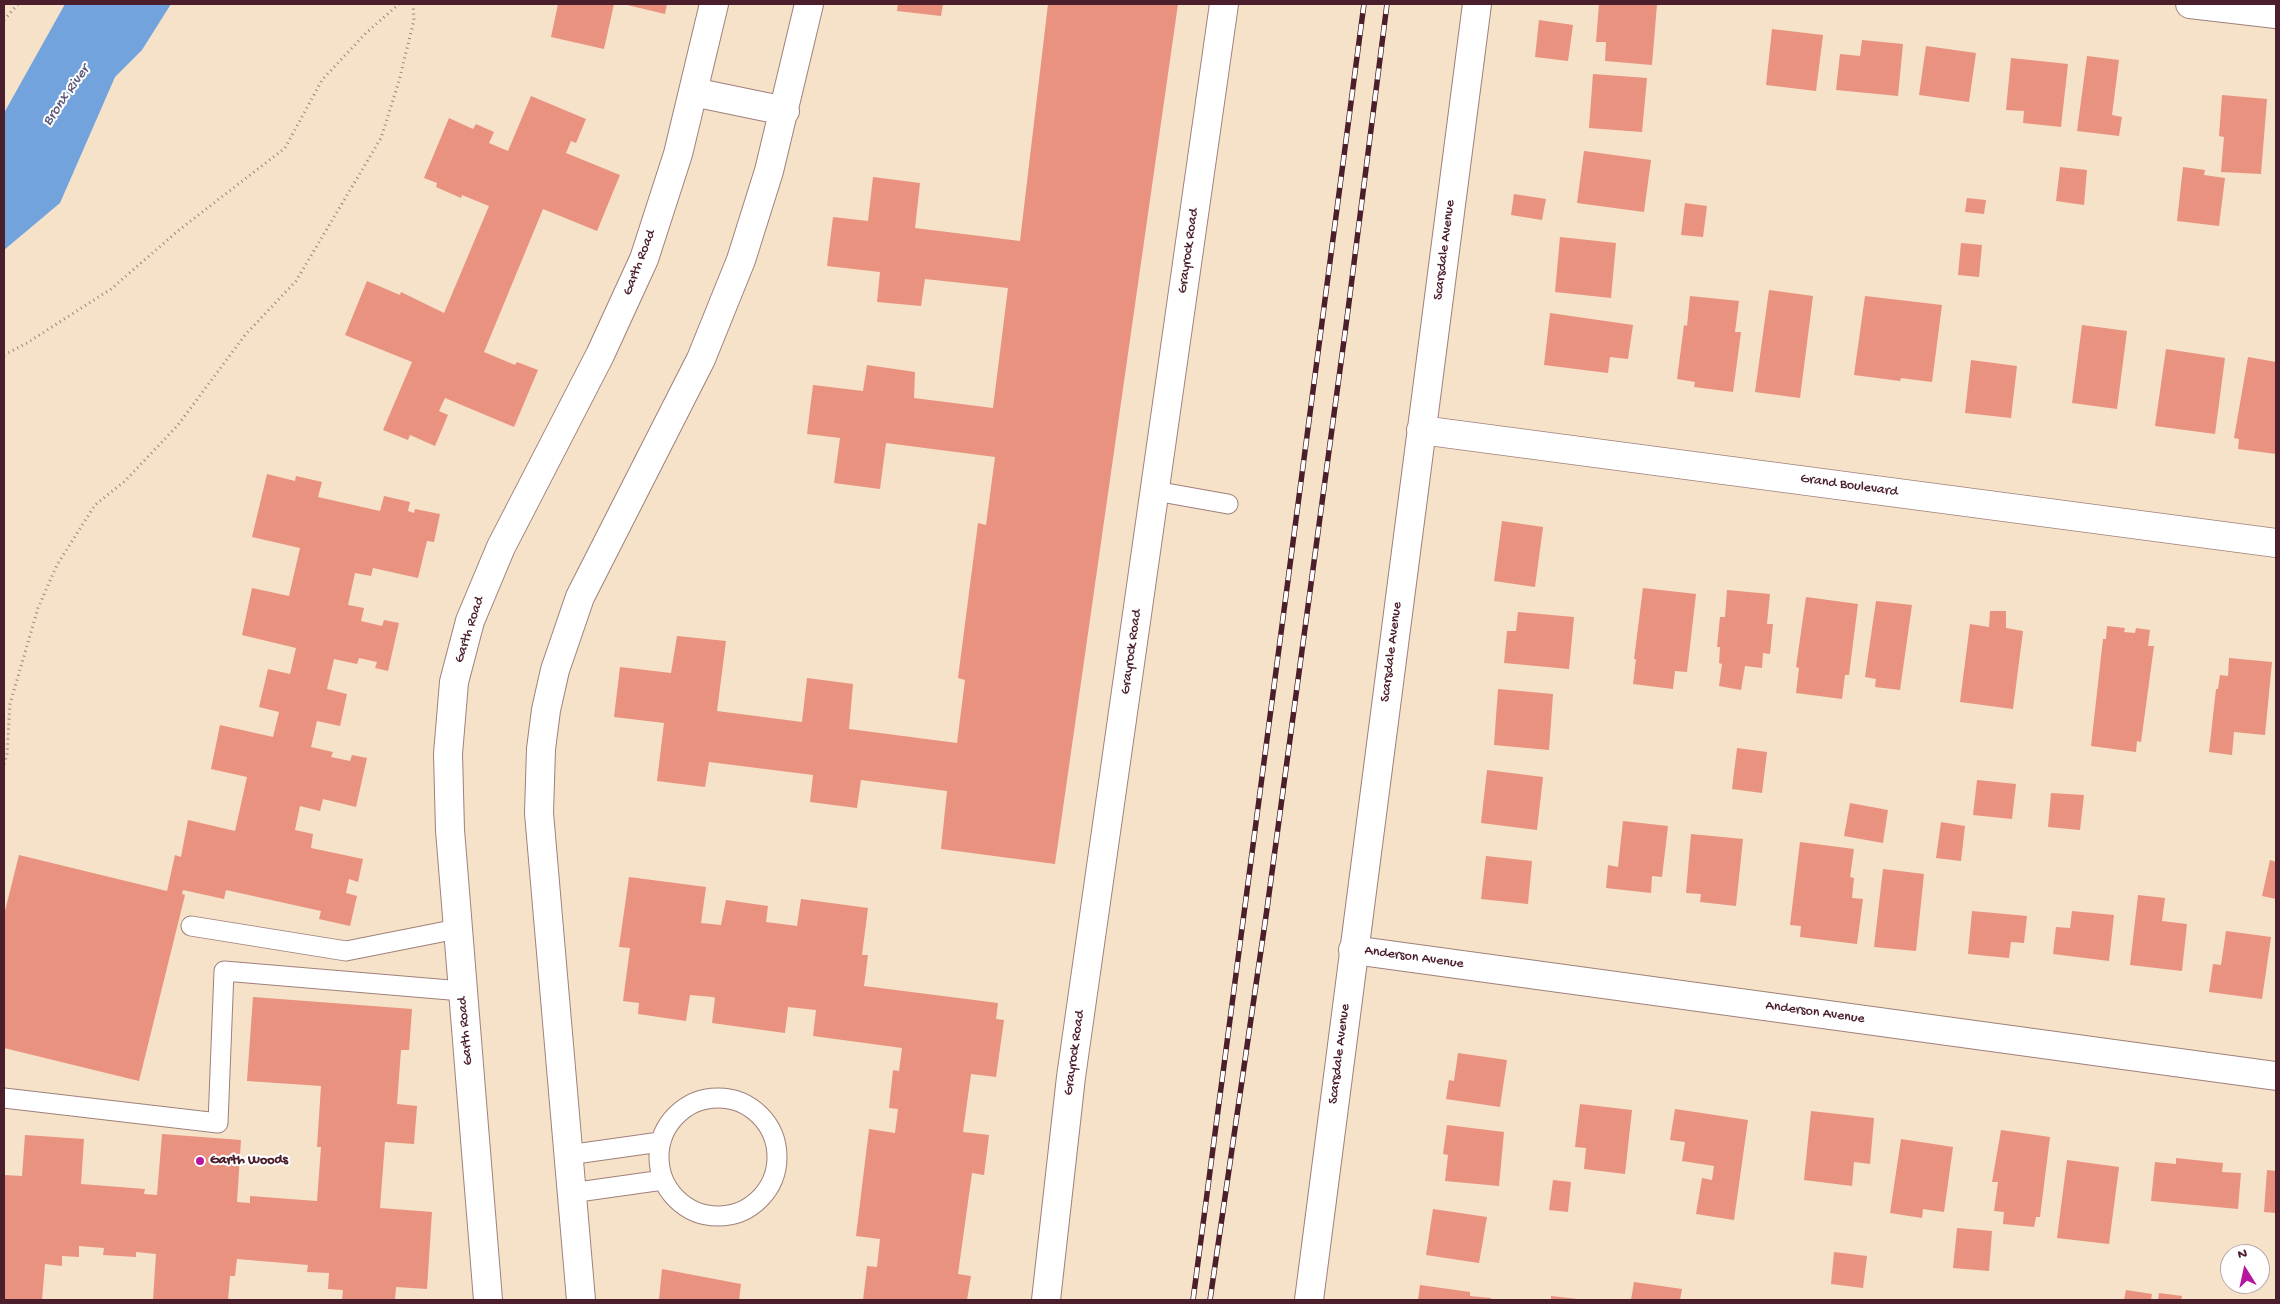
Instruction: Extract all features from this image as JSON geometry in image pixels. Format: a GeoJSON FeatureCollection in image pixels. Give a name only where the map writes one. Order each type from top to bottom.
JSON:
{"type":"FeatureCollection","features":[{"type":"Feature","properties":{"kind":"street","name":"Garth Road"},"geometry":{"type":"LineString","coordinates":[[488,1300],[450,830],[448,754],[454,682],[470,621],[501,547],[604,347],[644,259],[678,154],[714,4]]}},
{"type":"Feature","properties":{"kind":"street"},"geometry":{"type":"LineString","coordinates":[[581,1300],[539,813],[541,749],[555,670],[580,597],[701,359],[725,303],[756,217],[785,110],[809,4]]}},
{"type":"Feature","properties":{"kind":"street","name":"Grayrock Road"},"geometry":{"type":"LineString","coordinates":[[1046,1300],[1071,1077],[1224,4]]}},
{"type":"Feature","properties":{"kind":"street","name":"Scarsdale Avenue"},"geometry":{"type":"LineString","coordinates":[[1309,1300],[1477,4]]}},
{"type":"Feature","properties":{"kind":"street"},"geometry":{"type":"LineString","coordinates":[[2190,4],[2276,14]]}},
{"type":"Feature","properties":{"kind":"street"},"geometry":{"type":"LineString","coordinates":[[693,92],[785,110]]}},
{"type":"Feature","properties":{"kind":"street","name":"Grand Boulevard"},"geometry":{"type":"LineString","coordinates":[[1422,430],[2276,544]]}},
{"type":"Feature","properties":{"kind":"street","name":"Anderson Avenue"},"geometry":{"type":"LineString","coordinates":[[1353,950],[2276,1076]]}},
{"type":"Feature","properties":{"kind":"lane"},"geometry":{"type":"LineString","coordinates":[[1155,491],[1228,504]]}},
{"type":"Feature","properties":{"kind":"lane"},"geometry":{"type":"LineString","coordinates":[[191,926],[346,951],[457,929]]}},
{"type":"Feature","properties":{"kind":"lane"},"geometry":{"type":"LineString","coordinates":[[4,1098],[218,1123],[224,971],[462,991]]}},
{"type":"Feature","properties":{"kind":"lane"},"geometry":{"type":"LineString","coordinates":[[719,1098],[740,1102],[756,1111],[769,1128],[776,1144],[776,1173],[769,1187],[758,1201],[740,1212],[722,1217],[693,1212],[674,1198],[663,1180],[658,1162],[660,1142],[667,1126],[680,1111],[707,1099],[719,1098]]}},
{"type":"Feature","properties":{"kind":"lane"},"geometry":{"type":"LineString","coordinates":[[568,1155],[660,1142]]}},
{"type":"Feature","properties":{"kind":"lane"},"geometry":{"type":"LineString","coordinates":[[571,1193],[663,1180]]}},
{"type":"Feature","properties":{"kind":"path"},"geometry":{"type":"LineString","coordinates":[[4,20],[18,4]]}},
{"type":"Feature","properties":{"kind":"path"},"geometry":{"type":"LineString","coordinates":[[4,355],[27,343],[111,289],[186,224],[285,148],[322,80],[366,33],[399,4]]}},
{"type":"Feature","properties":{"kind":"path"},"geometry":{"type":"LineString","coordinates":[[4,764],[10,704],[38,608],[57,565],[95,505],[125,481],[178,425],[245,335],[296,281],[380,138],[399,81],[414,20],[413,4]]}},
{"type":"Feature","properties":{"kind":"path"},"geometry":{"type":"LineString","coordinates":[[4,723],[8,729]]}},
{"type":"Feature","properties":{"kind":"water","name":"Bronx River"},"geometry":{"type":"Polygon","coordinates":[[[65,4],[171,4],[142,50],[115,77],[60,203],[4,250],[4,113],[65,4]]]}},
{"type":"Feature","properties":{"kind":"building"},"geometry":{"type":"Polygon","coordinates":[[[558,4],[614,4],[604,49],[551,37],[558,4]]]}},
{"type":"Feature","properties":{"kind":"building"},"geometry":{"type":"Polygon","coordinates":[[[623,4],[667,4],[665,14],[623,4]]]}},
{"type":"Feature","properties":{"kind":"building"},"geometry":{"type":"Polygon","coordinates":[[[898,4],[943,4],[941,16],[897,11],[898,4]]]}},
{"type":"Feature","properties":{"kind":"building"},"geometry":{"type":"Polygon","coordinates":[[[1048,4],[1178,4],[1055,864],[941,849],[947,791],[861,780],[857,808],[810,802],[813,775],[709,762],[705,787],[657,781],[664,723],[614,717],[620,667],[671,673],[677,636],[726,641],[717,711],[802,722],[807,678],[853,684],[849,729],[957,743],[965,680],[958,678],[978,523],[986,525],[995,457],[886,443],[880,489],[834,483],[840,438],[807,434],[813,385],[863,391],[867,365],[915,372],[914,398],[993,408],[1008,288],[925,279],[921,306],[877,302],[880,272],[827,266],[833,217],[868,221],[873,177],[920,183],[915,228],[1020,241],[1048,4]]]}},
{"type":"Feature","properties":{"kind":"building"},"geometry":{"type":"Polygon","coordinates":[[[1599,4],[1657,4],[1652,65],[1605,61],[1606,42],[1596,42],[1599,4]]]}},
{"type":"Feature","properties":{"kind":"building"},"geometry":{"type":"Polygon","coordinates":[[[1539,20],[1573,25],[1568,61],[1535,57],[1539,20]]]}},
{"type":"Feature","properties":{"kind":"building"},"geometry":{"type":"Polygon","coordinates":[[[1772,29],[1823,35],[1816,91],[1766,85],[1772,29]]]}},
{"type":"Feature","properties":{"kind":"building"},"geometry":{"type":"Polygon","coordinates":[[[1862,40],[1903,44],[1898,96],[1836,90],[1840,54],[1860,56],[1862,40]]]}},
{"type":"Feature","properties":{"kind":"building"},"geometry":{"type":"Polygon","coordinates":[[[1926,46],[1976,53],[1969,102],[1919,95],[1926,46]]]}},
{"type":"Feature","properties":{"kind":"building"},"geometry":{"type":"Polygon","coordinates":[[[2087,56],[2119,60],[2112,115],[2122,117],[2119,136],[2077,131],[2087,56]]]}},
{"type":"Feature","properties":{"kind":"building"},"geometry":{"type":"Polygon","coordinates":[[[2011,58],[2068,64],[2061,127],[2023,123],[2024,111],[2006,110],[2011,58]]]}},
{"type":"Feature","properties":{"kind":"building"},"geometry":{"type":"Polygon","coordinates":[[[1593,74],[1647,78],[1642,132],[1589,128],[1593,74]]]}},
{"type":"Feature","properties":{"kind":"building"},"geometry":{"type":"Polygon","coordinates":[[[2222,95],[2267,99],[2261,174],[2221,172],[2224,137],[2219,136],[2222,95]]]}},
{"type":"Feature","properties":{"kind":"building"},"geometry":{"type":"Polygon","coordinates":[[[531,96],[586,119],[576,143],[571,141],[566,153],[620,175],[597,231],[543,209],[484,352],[515,365],[517,362],[538,370],[514,427],[445,398],[439,411],[448,415],[435,446],[410,435],[408,440],[383,430],[412,362],[345,335],[367,281],[400,295],[401,292],[444,313],[489,206],[462,195],[461,198],[436,187],[437,183],[424,178],[449,118],[473,129],[476,124],[494,132],[489,143],[508,151],[531,96]]]}},
{"type":"Feature","properties":{"kind":"building"},"geometry":{"type":"Polygon","coordinates":[[[1584,151],[1651,160],[1644,212],[1577,203],[1584,151]]]}},
{"type":"Feature","properties":{"kind":"building"},"geometry":{"type":"Polygon","coordinates":[[[2060,167],[2087,170],[2084,205],[2056,201],[2060,167]]]}},
{"type":"Feature","properties":{"kind":"building"},"geometry":{"type":"Polygon","coordinates":[[[2183,167],[2205,170],[2204,175],[2225,178],[2219,226],[2177,221],[2183,167]]]}},
{"type":"Feature","properties":{"kind":"building"},"geometry":{"type":"Polygon","coordinates":[[[1514,194],[1546,199],[1542,220],[1511,215],[1514,194]]]}},
{"type":"Feature","properties":{"kind":"building"},"geometry":{"type":"Polygon","coordinates":[[[1967,198],[1986,200],[1984,214],[1965,212],[1967,198]]]}},
{"type":"Feature","properties":{"kind":"building"},"geometry":{"type":"Polygon","coordinates":[[[1685,203],[1707,206],[1703,237],[1681,235],[1685,203]]]}},
{"type":"Feature","properties":{"kind":"building"},"geometry":{"type":"Polygon","coordinates":[[[1560,237],[1616,243],[1611,298],[1555,292],[1560,237]]]}},
{"type":"Feature","properties":{"kind":"building"},"geometry":{"type":"Polygon","coordinates":[[[1961,243],[1982,245],[1979,277],[1958,275],[1961,243]]]}},
{"type":"Feature","properties":{"kind":"building"},"geometry":{"type":"Polygon","coordinates":[[[1769,290],[1813,296],[1800,398],[1755,392],[1769,290]]]}},
{"type":"Feature","properties":{"kind":"building"},"geometry":{"type":"Polygon","coordinates":[[[1690,296],[1739,301],[1735,332],[1741,332],[1733,392],[1694,387],[1695,382],[1677,379],[1684,325],[1687,326],[1690,296]]]}},
{"type":"Feature","properties":{"kind":"building"},"geometry":{"type":"Polygon","coordinates":[[[1865,296],[1942,305],[1932,382],[1901,378],[1900,381],[1854,375],[1865,296]]]}},
{"type":"Feature","properties":{"kind":"building"},"geometry":{"type":"Polygon","coordinates":[[[1550,313],[1633,325],[1628,359],[1610,357],[1608,373],[1544,365],[1550,313]]]}},
{"type":"Feature","properties":{"kind":"building"},"geometry":{"type":"Polygon","coordinates":[[[2082,325],[2127,331],[2117,409],[2072,403],[2082,325]]]}},
{"type":"Feature","properties":{"kind":"building"},"geometry":{"type":"Polygon","coordinates":[[[2166,349],[2225,358],[2215,434],[2155,426],[2166,349]]]}},
{"type":"Feature","properties":{"kind":"building"},"geometry":{"type":"Polygon","coordinates":[[[2248,357],[2276,362],[2276,454],[2238,449],[2239,439],[2234,438],[2248,357]]]}},
{"type":"Feature","properties":{"kind":"building"},"geometry":{"type":"Polygon","coordinates":[[[1971,360],[2017,366],[2011,418],[1965,413],[1971,360]]]}},
{"type":"Feature","properties":{"kind":"building"},"geometry":{"type":"Polygon","coordinates":[[[267,474],[295,481],[296,476],[322,482],[318,497],[380,511],[384,496],[410,502],[408,511],[414,513],[415,509],[440,514],[434,542],[427,541],[418,578],[373,568],[371,576],[355,573],[348,605],[364,608],[361,621],[382,626],[384,620],[399,623],[388,671],[375,668],[377,662],[359,658],[357,664],[334,659],[327,689],[347,694],[340,726],[317,721],[311,747],[333,752],[331,757],[350,761],[352,755],[367,758],[356,807],[323,799],[320,811],[300,806],[295,830],[313,834],[311,848],[363,859],[358,882],[349,879],[346,893],[357,896],[350,926],[319,919],[321,911],[226,890],[224,899],[183,890],[182,894],[185,895],[139,1081],[4,1048],[4,915],[19,855],[167,891],[175,855],[181,857],[188,820],[235,831],[247,777],[211,769],[220,725],[273,737],[279,712],[259,707],[268,669],[290,674],[296,648],[242,635],[252,588],[289,596],[300,548],[252,537],[267,474]]]}},
{"type":"Feature","properties":{"kind":"building"},"geometry":{"type":"Polygon","coordinates":[[[1502,521],[1543,527],[1535,587],[1494,581],[1502,521]]]}},
{"type":"Feature","properties":{"kind":"building"},"geometry":{"type":"Polygon","coordinates":[[[1643,588],[1696,594],[1687,672],[1675,671],[1673,689],[1633,684],[1636,659],[1634,659],[1643,588]]]}},
{"type":"Feature","properties":{"kind":"building"},"geometry":{"type":"Polygon","coordinates":[[[1727,590],[1770,594],[1767,624],[1773,624],[1770,654],[1763,653],[1762,668],[1745,666],[1741,690],[1719,686],[1722,664],[1719,663],[1720,647],[1717,647],[1720,617],[1725,617],[1727,590]]]}},
{"type":"Feature","properties":{"kind":"building"},"geometry":{"type":"Polygon","coordinates":[[[1806,597],[1858,604],[1849,675],[1845,675],[1842,699],[1796,693],[1799,668],[1796,667],[1806,597]]]}},
{"type":"Feature","properties":{"kind":"building"},"geometry":{"type":"Polygon","coordinates":[[[1876,601],[1912,605],[1900,690],[1875,687],[1876,679],[1865,677],[1876,601]]]}},
{"type":"Feature","properties":{"kind":"building"},"geometry":{"type":"Polygon","coordinates":[[[1990,611],[2006,611],[2006,628],[2023,631],[2013,709],[1960,702],[1970,624],[1989,627],[1990,611]]]}},
{"type":"Feature","properties":{"kind":"building"},"geometry":{"type":"Polygon","coordinates":[[[1518,612],[1574,617],[1569,669],[1504,663],[1507,631],[1516,631],[1518,612]]]}},
{"type":"Feature","properties":{"kind":"building"},"geometry":{"type":"Polygon","coordinates":[[[2107,626],[2125,628],[2124,632],[2135,633],[2136,628],[2150,630],[2148,646],[2154,646],[2141,742],[2137,741],[2136,752],[2091,746],[2103,639],[2106,639],[2107,626]]]}},
{"type":"Feature","properties":{"kind":"building"},"geometry":{"type":"Polygon","coordinates":[[[2229,658],[2272,662],[2265,735],[2234,732],[2232,755],[2209,752],[2216,689],[2218,689],[2220,675],[2228,676],[2229,658]]]}},
{"type":"Feature","properties":{"kind":"building"},"geometry":{"type":"Polygon","coordinates":[[[1498,689],[1553,694],[1549,750],[1494,745],[1498,689]]]}},
{"type":"Feature","properties":{"kind":"building"},"geometry":{"type":"Polygon","coordinates":[[[1737,748],[1767,752],[1762,793],[1732,789],[1737,748]]]}},
{"type":"Feature","properties":{"kind":"building"},"geometry":{"type":"Polygon","coordinates":[[[1487,770],[1543,777],[1537,830],[1481,823],[1487,770]]]}},
{"type":"Feature","properties":{"kind":"building"},"geometry":{"type":"Polygon","coordinates":[[[1977,780],[2016,784],[2012,819],[1973,815],[1977,780]]]}},
{"type":"Feature","properties":{"kind":"building"},"geometry":{"type":"Polygon","coordinates":[[[2051,793],[2084,795],[2080,830],[2048,827],[2051,793]]]}},
{"type":"Feature","properties":{"kind":"building"},"geometry":{"type":"Polygon","coordinates":[[[1850,803],[1888,810],[1883,843],[1844,836],[1850,803]]]}},
{"type":"Feature","properties":{"kind":"building"},"geometry":{"type":"Polygon","coordinates":[[[1623,821],[1668,826],[1662,877],[1652,876],[1651,893],[1606,888],[1608,865],[1618,867],[1623,821]]]}},
{"type":"Feature","properties":{"kind":"building"},"geometry":{"type":"Polygon","coordinates":[[[1941,822],[1965,826],[1961,861],[1936,858],[1941,822]]]}},
{"type":"Feature","properties":{"kind":"building"},"geometry":{"type":"Polygon","coordinates":[[[1691,834],[1743,839],[1736,906],[1700,902],[1701,894],[1686,893],[1691,834]]]}},
{"type":"Feature","properties":{"kind":"building"},"geometry":{"type":"Polygon","coordinates":[[[1800,842],[1854,849],[1850,877],[1854,878],[1852,898],[1863,899],[1857,944],[1800,937],[1801,926],[1790,925],[1800,842]]]}},
{"type":"Feature","properties":{"kind":"building"},"geometry":{"type":"Polygon","coordinates":[[[1486,856],[1532,861],[1528,904],[1481,899],[1486,856]]]}},
{"type":"Feature","properties":{"kind":"building"},"geometry":{"type":"Polygon","coordinates":[[[2270,860],[2276,862],[2276,899],[2262,896],[2270,860]]]}},
{"type":"Feature","properties":{"kind":"building"},"geometry":{"type":"Polygon","coordinates":[[[1883,869],[1924,874],[1916,951],[1874,947],[1883,869]]]}},
{"type":"Feature","properties":{"kind":"building"},"geometry":{"type":"Polygon","coordinates":[[[629,877],[706,887],[701,923],[721,925],[726,900],[768,906],[766,922],[797,926],[801,899],[868,908],[862,955],[868,955],[864,986],[998,1003],[996,1019],[1004,1020],[996,1077],[971,1074],[963,1132],[989,1135],[984,1175],[972,1173],[958,1274],[971,1276],[967,1300],[863,1300],[867,1266],[877,1267],[880,1239],[856,1236],[869,1129],[895,1133],[898,1109],[889,1108],[893,1070],[899,1071],[902,1048],[813,1036],[816,1010],[788,1007],[785,1033],[712,1023],[715,998],[713,997],[690,995],[686,1021],[638,1014],[639,1003],[623,1001],[630,948],[619,947],[629,877]]]}},
{"type":"Feature","properties":{"kind":"building"},"geometry":{"type":"Polygon","coordinates":[[[2138,895],[2165,898],[2162,921],[2187,924],[2182,971],[2130,965],[2138,895]]]}},
{"type":"Feature","properties":{"kind":"building"},"geometry":{"type":"Polygon","coordinates":[[[1972,911],[2027,916],[2024,943],[2011,942],[2009,958],[1968,954],[1972,911]]]}},
{"type":"Feature","properties":{"kind":"building"},"geometry":{"type":"Polygon","coordinates":[[[2072,911],[2114,915],[2109,961],[2053,954],[2056,927],[2070,928],[2072,911]]]}},
{"type":"Feature","properties":{"kind":"building"},"geometry":{"type":"Polygon","coordinates":[[[2226,931],[2271,937],[2262,999],[2209,992],[2213,964],[2221,965],[2226,931]]]}},
{"type":"Feature","properties":{"kind":"building","name":"Garth Woods"},"geometry":{"type":"Polygon","coordinates":[[[253,997],[412,1009],[409,1050],[401,1050],[397,1104],[417,1106],[414,1144],[385,1142],[380,1208],[432,1212],[427,1289],[396,1287],[395,1300],[342,1300],[343,1290],[328,1289],[329,1273],[307,1272],[308,1265],[237,1259],[235,1276],[230,1276],[228,1300],[153,1300],[156,1254],[136,1252],[136,1257],[103,1255],[104,1248],[79,1246],[79,1257],[62,1256],[62,1266],[45,1264],[42,1300],[4,1300],[4,1175],[22,1176],[25,1135],[84,1139],[81,1184],[145,1189],[144,1194],[157,1195],[162,1134],[241,1140],[237,1202],[250,1203],[250,1196],[317,1201],[321,1147],[317,1147],[321,1086],[247,1081],[253,997]]]}},
{"type":"Feature","properties":{"kind":"building"},"geometry":{"type":"Polygon","coordinates":[[[1458,1053],[1507,1060],[1500,1107],[1446,1099],[1449,1080],[1454,1081],[1458,1053]]]}},
{"type":"Feature","properties":{"kind":"building"},"geometry":{"type":"Polygon","coordinates":[[[1580,1104],[1632,1110],[1625,1174],[1584,1169],[1586,1148],[1575,1147],[1580,1104]]]}},
{"type":"Feature","properties":{"kind":"building"},"geometry":{"type":"Polygon","coordinates":[[[1675,1109],[1748,1120],[1734,1220],[1696,1214],[1702,1178],[1712,1180],[1714,1166],[1682,1161],[1685,1142],[1670,1140],[1675,1109]]]}},
{"type":"Feature","properties":{"kind":"building"},"geometry":{"type":"Polygon","coordinates":[[[1811,1111],[1874,1118],[1870,1164],[1854,1162],[1852,1186],[1804,1180],[1811,1111]]]}},
{"type":"Feature","properties":{"kind":"building"},"geometry":{"type":"Polygon","coordinates":[[[1447,1125],[1504,1132],[1499,1186],[1445,1181],[1448,1155],[1443,1154],[1447,1125]]]}},
{"type":"Feature","properties":{"kind":"building"},"geometry":{"type":"Polygon","coordinates":[[[2001,1130],[2050,1137],[2040,1217],[2036,1217],[2034,1227],[2003,1224],[2004,1212],[1994,1211],[1998,1182],[1992,1182],[2001,1130]]]}},
{"type":"Feature","properties":{"kind":"building"},"geometry":{"type":"Polygon","coordinates":[[[1901,1139],[1953,1147],[1944,1212],[1923,1209],[1922,1218],[1890,1213],[1901,1139]]]}},
{"type":"Feature","properties":{"kind":"building"},"geometry":{"type":"Polygon","coordinates":[[[2176,1158],[2223,1163],[2222,1172],[2241,1173],[2238,1209],[2151,1201],[2155,1162],[2176,1164],[2176,1158]]]}},
{"type":"Feature","properties":{"kind":"building"},"geometry":{"type":"Polygon","coordinates":[[[2067,1160],[2119,1167],[2109,1244],[2057,1238],[2067,1160]]]}},
{"type":"Feature","properties":{"kind":"building"},"geometry":{"type":"Polygon","coordinates":[[[2267,1170],[2276,1171],[2276,1213],[2264,1212],[2267,1170]]]}},
{"type":"Feature","properties":{"kind":"building"},"geometry":{"type":"Polygon","coordinates":[[[1553,1180],[1571,1182],[1568,1212],[1549,1210],[1553,1180]]]}},
{"type":"Feature","properties":{"kind":"building"},"geometry":{"type":"Polygon","coordinates":[[[1433,1209],[1487,1217],[1479,1263],[1426,1255],[1433,1209]]]}},
{"type":"Feature","properties":{"kind":"building"},"geometry":{"type":"Polygon","coordinates":[[[1957,1228],[1992,1231],[1989,1271],[1953,1268],[1957,1228]]]}},
{"type":"Feature","properties":{"kind":"building"},"geometry":{"type":"Polygon","coordinates":[[[1834,1252],[1867,1256],[1863,1288],[1831,1284],[1834,1252]]]}},
{"type":"Feature","properties":{"kind":"building"},"geometry":{"type":"Polygon","coordinates":[[[662,1269],[741,1284],[739,1300],[659,1300],[662,1269]]]}},
{"type":"Feature","properties":{"kind":"building"},"geometry":{"type":"Polygon","coordinates":[[[1634,1282],[1682,1289],[1680,1300],[1631,1300],[1634,1282]]]}},
{"type":"Feature","properties":{"kind":"building"},"geometry":{"type":"Polygon","coordinates":[[[1420,1285],[1470,1292],[1470,1296],[1491,1298],[1491,1300],[1418,1300],[1420,1285]]]}},
{"type":"Feature","properties":{"kind":"building"},"geometry":{"type":"Polygon","coordinates":[[[2126,1290],[2152,1294],[2151,1300],[2124,1300],[2126,1290]]]}},
{"type":"Feature","properties":{"kind":"building"},"geometry":{"type":"Polygon","coordinates":[[[2159,1293],[2182,1296],[2181,1300],[2158,1300],[2159,1293]]]}},
{"type":"Feature","properties":{"kind":"building"},"geometry":{"type":"Polygon","coordinates":[[[1551,1296],[1578,1299],[1578,1300],[1551,1300],[1551,1296]]]}},
{"type":"Feature","properties":{"kind":"railway"},"geometry":{"type":"LineString","coordinates":[[1193,1300],[1364,4]]}},
{"type":"Feature","properties":{"kind":"railway"},"geometry":{"type":"LineString","coordinates":[[1210,1300],[1267,909],[1347,318],[1387,4]]}},
{"type":"Feature","properties":{"kind":"place","name":"Garth Woods"},"geometry":{"type":"Point","coordinates":[200,1161]}}]}
